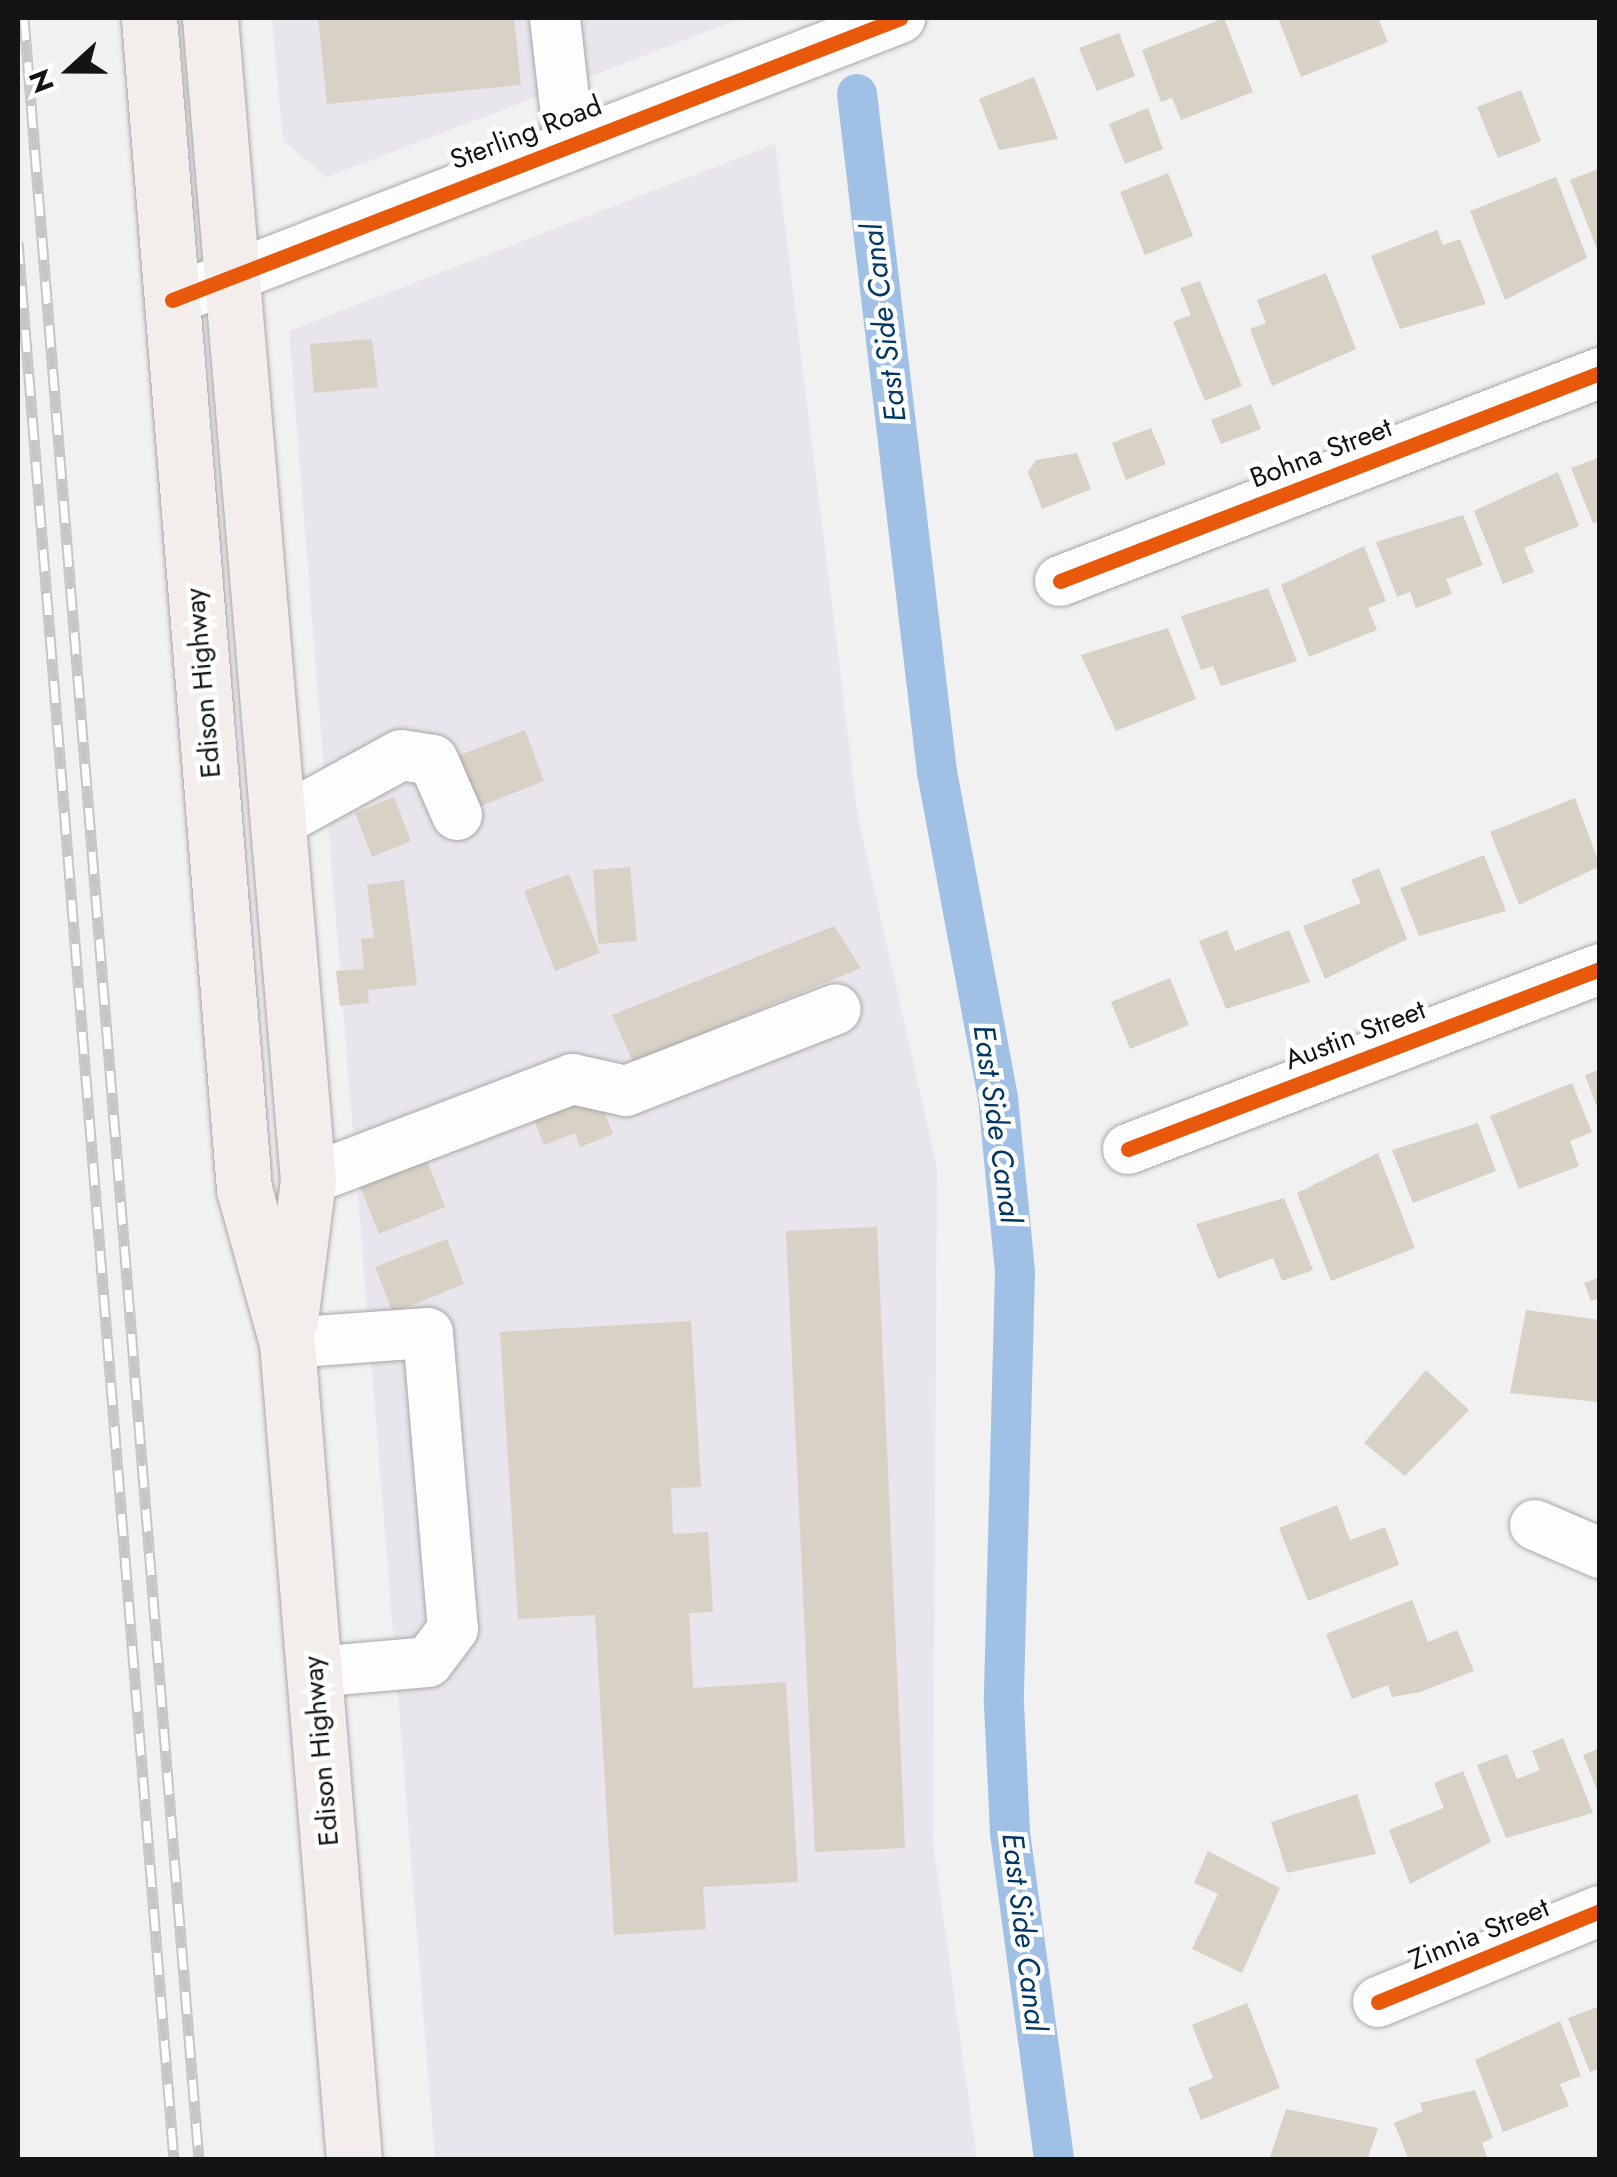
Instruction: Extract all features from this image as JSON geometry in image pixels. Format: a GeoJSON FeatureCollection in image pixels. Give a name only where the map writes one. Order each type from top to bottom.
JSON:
{"type":"FeatureCollection","features":[{"type":"Feature","properties":{"kind":"main road","name":"Edison Highway"},"geometry":{"type":"LineString","coordinates":[[149,18],[244,1189],[288,1343],[354,2160]]}},
{"type":"Feature","properties":{"kind":"main road","name":"Edison Highway"},"geometry":{"type":"LineString","coordinates":[[210,18],[308,1180],[288,1343]]}},
{"type":"Feature","properties":{"kind":"street"},"geometry":{"type":"LineString","coordinates":[[555,18],[569,143]]}},
{"type":"Feature","properties":{"kind":"street","name":"Sterling Road"},"geometry":{"type":"LineString","coordinates":[[172,300],[900,18]]}},
{"type":"Feature","properties":{"kind":"street","name":"Bohna Street"},"geometry":{"type":"LineString","coordinates":[[1060,581],[1600,373]]}},
{"type":"Feature","properties":{"kind":"street"},"geometry":{"type":"LineString","coordinates":[[277,823],[402,755],[433,760],[457,814]]}},
{"type":"Feature","properties":{"kind":"street","name":"Austin Street"},"geometry":{"type":"LineString","coordinates":[[1128,1148],[1600,969]]}},
{"type":"Feature","properties":{"kind":"street"},"geometry":{"type":"LineString","coordinates":[[308,1180],[572,1079],[626,1090],[836,1009]]}},
{"type":"Feature","properties":{"kind":"street"},"geometry":{"type":"LineString","coordinates":[[288,1343],[428,1333],[451,1609],[452,1629],[428,1662],[314,1672]]}},
{"type":"Feature","properties":{"kind":"street"},"geometry":{"type":"LineString","coordinates":[[1536,1525],[1600,1553]]}},
{"type":"Feature","properties":{"kind":"street","name":"Zinnia Street"},"geometry":{"type":"LineString","coordinates":[[1378,2002],[1600,1911]]}},
{"type":"Feature","properties":{"kind":"shaded area"},"geometry":{"type":"Polygon","coordinates":[[[272,18],[742,18],[327,177],[283,141],[272,18]]]}},
{"type":"Feature","properties":{"kind":"shaded area"},"geometry":{"type":"Polygon","coordinates":[[[775,144],[858,817],[937,1168],[933,1843],[977,2159],[435,2159],[289,331],[775,144]]]}},
{"type":"Feature","properties":{"kind":"building"},"geometry":{"type":"Polygon","coordinates":[[[318,18],[514,18],[521,85],[327,104],[318,18]]]}},
{"type":"Feature","properties":{"kind":"building"},"geometry":{"type":"Polygon","coordinates":[[[1224,18],[1253,92],[1181,120],[1172,98],[1161,102],[1142,50],[1224,18]]]}},
{"type":"Feature","properties":{"kind":"building"},"geometry":{"type":"Polygon","coordinates":[[[1278,18],[1378,18],[1388,42],[1301,77],[1278,18]]]}},
{"type":"Feature","properties":{"kind":"building"},"geometry":{"type":"Polygon","coordinates":[[[1119,33],[1135,76],[1097,91],[1079,48],[1119,33]]]}},
{"type":"Feature","properties":{"kind":"building"},"geometry":{"type":"Polygon","coordinates":[[[1034,77],[1058,139],[999,150],[979,99],[1034,77]]]}},
{"type":"Feature","properties":{"kind":"building"},"geometry":{"type":"Polygon","coordinates":[[[1521,90],[1541,141],[1498,158],[1477,107],[1521,90]]]}},
{"type":"Feature","properties":{"kind":"building"},"geometry":{"type":"Polygon","coordinates":[[[1148,108],[1163,149],[1125,164],[1109,124],[1148,108]]]}},
{"type":"Feature","properties":{"kind":"building"},"geometry":{"type":"Polygon","coordinates":[[[1600,168],[1600,254],[1599,254],[1570,180],[1600,168]]]}},
{"type":"Feature","properties":{"kind":"building"},"geometry":{"type":"Polygon","coordinates":[[[1168,173],[1193,236],[1145,255],[1120,192],[1168,173]]]}},
{"type":"Feature","properties":{"kind":"building"},"geometry":{"type":"Polygon","coordinates":[[[1556,177],[1587,258],[1505,300],[1470,211],[1556,177]]]}},
{"type":"Feature","properties":{"kind":"building"},"geometry":{"type":"Polygon","coordinates":[[[1437,230],[1443,245],[1460,239],[1486,304],[1400,329],[1371,256],[1437,230]]]}},
{"type":"Feature","properties":{"kind":"building"},"geometry":{"type":"Polygon","coordinates":[[[1326,273],[1356,349],[1272,386],[1250,329],[1266,323],[1257,300],[1326,273]]]}},
{"type":"Feature","properties":{"kind":"building"},"geometry":{"type":"Polygon","coordinates":[[[1200,281],[1242,386],[1205,401],[1173,322],[1191,315],[1180,288],[1200,281]]]}},
{"type":"Feature","properties":{"kind":"building"},"geometry":{"type":"Polygon","coordinates":[[[372,339],[378,387],[314,393],[310,344],[372,339]]]}},
{"type":"Feature","properties":{"kind":"building"},"geometry":{"type":"Polygon","coordinates":[[[1251,404],[1261,429],[1221,444],[1211,420],[1251,404]]]}},
{"type":"Feature","properties":{"kind":"building"},"geometry":{"type":"Polygon","coordinates":[[[1151,428],[1166,464],[1126,480],[1112,443],[1151,428]]]}},
{"type":"Feature","properties":{"kind":"building"},"geometry":{"type":"Polygon","coordinates":[[[1077,453],[1091,489],[1042,509],[1028,472],[1036,460],[1077,453]]]}},
{"type":"Feature","properties":{"kind":"building"},"geometry":{"type":"Polygon","coordinates":[[[1600,457],[1600,521],[1593,523],[1571,468],[1600,457]]]}},
{"type":"Feature","properties":{"kind":"building"},"geometry":{"type":"Polygon","coordinates":[[[1558,472],[1579,526],[1524,548],[1534,572],[1503,584],[1474,511],[1558,472]]]}},
{"type":"Feature","properties":{"kind":"building"},"geometry":{"type":"Polygon","coordinates":[[[1463,515],[1483,565],[1446,579],[1452,594],[1416,608],[1410,592],[1397,597],[1376,542],[1463,515]]]}},
{"type":"Feature","properties":{"kind":"building"},"geometry":{"type":"Polygon","coordinates":[[[1364,546],[1386,601],[1368,608],[1377,630],[1309,657],[1281,585],[1364,546]]]}},
{"type":"Feature","properties":{"kind":"building"},"geometry":{"type":"Polygon","coordinates":[[[1268,588],[1297,661],[1221,686],[1213,666],[1201,670],[1181,616],[1268,588]]]}},
{"type":"Feature","properties":{"kind":"building"},"geometry":{"type":"Polygon","coordinates":[[[1168,628],[1196,699],[1116,731],[1081,655],[1168,628]]]}},
{"type":"Feature","properties":{"kind":"building"},"geometry":{"type":"Polygon","coordinates":[[[525,730],[544,781],[476,808],[455,757],[525,730]]]}},
{"type":"Feature","properties":{"kind":"building"},"geometry":{"type":"Polygon","coordinates":[[[394,797],[411,841],[372,857],[355,813],[394,797]]]}},
{"type":"Feature","properties":{"kind":"building"},"geometry":{"type":"Polygon","coordinates":[[[1575,798],[1600,866],[1519,905],[1490,832],[1575,798]]]}},
{"type":"Feature","properties":{"kind":"building"},"geometry":{"type":"Polygon","coordinates":[[[1484,855],[1506,911],[1419,936],[1400,888],[1484,855]]]}},
{"type":"Feature","properties":{"kind":"building"},"geometry":{"type":"Polygon","coordinates":[[[630,867],[637,941],[598,944],[593,870],[630,867]]]}},
{"type":"Feature","properties":{"kind":"building"},"geometry":{"type":"Polygon","coordinates":[[[1379,868],[1407,939],[1325,979],[1303,926],[1361,903],[1351,880],[1379,868]]]}},
{"type":"Feature","properties":{"kind":"building"},"geometry":{"type":"Polygon","coordinates":[[[569,874],[600,953],[555,971],[524,891],[569,874]]]}},
{"type":"Feature","properties":{"kind":"building"},"geometry":{"type":"Polygon","coordinates":[[[404,880],[417,985],[368,990],[369,1003],[340,1006],[336,971],[364,969],[361,939],[374,938],[367,885],[404,880]]]}},
{"type":"Feature","properties":{"kind":"building"},"geometry":{"type":"Polygon","coordinates":[[[834,926],[861,968],[633,1062],[612,1015],[834,926]]]}},
{"type":"Feature","properties":{"kind":"building"},"geometry":{"type":"Polygon","coordinates":[[[1227,930],[1235,951],[1289,930],[1310,982],[1226,1009],[1199,941],[1227,930]]]}},
{"type":"Feature","properties":{"kind":"building"},"geometry":{"type":"Polygon","coordinates":[[[1170,978],[1189,1025],[1130,1049],[1111,1002],[1170,978]]]}},
{"type":"Feature","properties":{"kind":"building"},"geometry":{"type":"Polygon","coordinates":[[[1600,1069],[1600,1112],[1599,1112],[1585,1075],[1600,1069]]]}},
{"type":"Feature","properties":{"kind":"building"},"geometry":{"type":"Polygon","coordinates":[[[1572,1083],[1592,1132],[1570,1141],[1579,1166],[1519,1189],[1490,1116],[1572,1083]]]}},
{"type":"Feature","properties":{"kind":"building"},"geometry":{"type":"Polygon","coordinates":[[[595,1088],[613,1134],[580,1147],[575,1133],[544,1145],[531,1113],[595,1088]]]}},
{"type":"Feature","properties":{"kind":"building"},"geometry":{"type":"Polygon","coordinates":[[[1478,1123],[1496,1171],[1413,1203],[1392,1150],[1478,1123]]]}},
{"type":"Feature","properties":{"kind":"building"},"geometry":{"type":"Polygon","coordinates":[[[1378,1153],[1415,1248],[1331,1281],[1297,1193],[1378,1153]]]}},
{"type":"Feature","properties":{"kind":"building"},"geometry":{"type":"Polygon","coordinates":[[[426,1158],[445,1207],[379,1234],[359,1184],[426,1158]]]}},
{"type":"Feature","properties":{"kind":"building"},"geometry":{"type":"Polygon","coordinates":[[[1284,1198],[1313,1270],[1282,1281],[1273,1258],[1218,1279],[1196,1224],[1284,1198]]]}},
{"type":"Feature","properties":{"kind":"building"},"geometry":{"type":"Polygon","coordinates":[[[877,1227],[905,1848],[815,1852],[786,1231],[877,1227]]]}},
{"type":"Feature","properties":{"kind":"building"},"geometry":{"type":"Polygon","coordinates":[[[447,1239],[464,1284],[393,1313],[375,1267],[447,1239]]]}},
{"type":"Feature","properties":{"kind":"building"},"geometry":{"type":"Polygon","coordinates":[[[1600,1277],[1600,1298],[1591,1301],[1584,1283],[1600,1277]]]}},
{"type":"Feature","properties":{"kind":"building"},"geometry":{"type":"Polygon","coordinates":[[[1526,1310],[1600,1320],[1600,1402],[1510,1393],[1526,1310]]]}},
{"type":"Feature","properties":{"kind":"building"},"geometry":{"type":"Polygon","coordinates":[[[691,1321],[701,1487],[671,1488],[673,1534],[708,1532],[713,1612],[689,1613],[693,1688],[786,1682],[798,1882],[703,1887],[706,1929],[614,1935],[595,1615],[518,1619],[500,1332],[691,1321]]]}},
{"type":"Feature","properties":{"kind":"building"},"geometry":{"type":"Polygon","coordinates":[[[1426,1370],[1469,1410],[1405,1476],[1364,1443],[1426,1370]]]}},
{"type":"Feature","properties":{"kind":"building"},"geometry":{"type":"Polygon","coordinates":[[[1337,1505],[1350,1540],[1385,1527],[1399,1565],[1308,1601],[1279,1528],[1337,1505]]]}},
{"type":"Feature","properties":{"kind":"building"},"geometry":{"type":"Polygon","coordinates":[[[1412,1600],[1428,1642],[1457,1630],[1474,1671],[1420,1692],[1392,1697],[1388,1685],[1352,1699],[1326,1634],[1412,1600]]]}},
{"type":"Feature","properties":{"kind":"building"},"geometry":{"type":"Polygon","coordinates":[[[1563,1738],[1593,1813],[1506,1838],[1477,1765],[1507,1754],[1517,1779],[1540,1770],[1532,1751],[1563,1738]]]}},
{"type":"Feature","properties":{"kind":"building"},"geometry":{"type":"Polygon","coordinates":[[[1600,1748],[1600,1795],[1599,1795],[1583,1755],[1600,1748]]]}},
{"type":"Feature","properties":{"kind":"building"},"geometry":{"type":"Polygon","coordinates":[[[1463,1771],[1491,1842],[1410,1884],[1389,1830],[1444,1808],[1434,1783],[1463,1771]]]}},
{"type":"Feature","properties":{"kind":"building"},"geometry":{"type":"Polygon","coordinates":[[[1357,1794],[1376,1854],[1287,1873],[1271,1822],[1357,1794]]]}},
{"type":"Feature","properties":{"kind":"building"},"geometry":{"type":"Polygon","coordinates":[[[1208,1851],[1280,1888],[1242,1973],[1192,1949],[1218,1894],[1194,1883],[1208,1851]]]}},
{"type":"Feature","properties":{"kind":"building"},"geometry":{"type":"Polygon","coordinates":[[[1247,2003],[1280,2088],[1201,2120],[1188,2088],[1213,2078],[1192,2025],[1247,2003]]]}},
{"type":"Feature","properties":{"kind":"building"},"geometry":{"type":"Polygon","coordinates":[[[1600,2006],[1600,2068],[1590,2072],[1568,2018],[1600,2006]]]}},
{"type":"Feature","properties":{"kind":"building"},"geometry":{"type":"Polygon","coordinates":[[[1560,2021],[1581,2076],[1560,2084],[1569,2106],[1503,2132],[1475,2060],[1560,2021]]]}},
{"type":"Feature","properties":{"kind":"building"},"geometry":{"type":"Polygon","coordinates":[[[1475,2090],[1493,2138],[1482,2143],[1488,2160],[1409,2160],[1394,2123],[1423,2111],[1420,2103],[1475,2090]]]}},
{"type":"Feature","properties":{"kind":"building"},"geometry":{"type":"Polygon","coordinates":[[[1286,2109],[1378,2128],[1367,2160],[1270,2157],[1286,2109]]]}},
{"type":"Feature","properties":{"kind":"waterway","name":"East Side Canal"},"geometry":{"type":"LineString","coordinates":[[857,94],[937,772],[998,1098],[1015,1272],[1004,1704],[1010,1833],[1054,2160]]}},
{"type":"Feature","properties":{"kind":"railway"},"geometry":{"type":"LineString","coordinates":[[24,18],[199,2160]]}},
{"type":"Feature","properties":{"kind":"railway"},"geometry":{"type":"LineString","coordinates":[[18,242],[174,2160]]}},
{"type":"Feature","properties":{"kind":"cycle path"},"geometry":{"type":"LineString","coordinates":[[172,300],[900,18]]}},
{"type":"Feature","properties":{"kind":"cycle path"},"geometry":{"type":"LineString","coordinates":[[1060,581],[1600,373]]}},
{"type":"Feature","properties":{"kind":"cycle path"},"geometry":{"type":"LineString","coordinates":[[1128,1149],[1600,969]]}},
{"type":"Feature","properties":{"kind":"cycle path"},"geometry":{"type":"LineString","coordinates":[[1378,2002],[1600,1911]]}}]}
